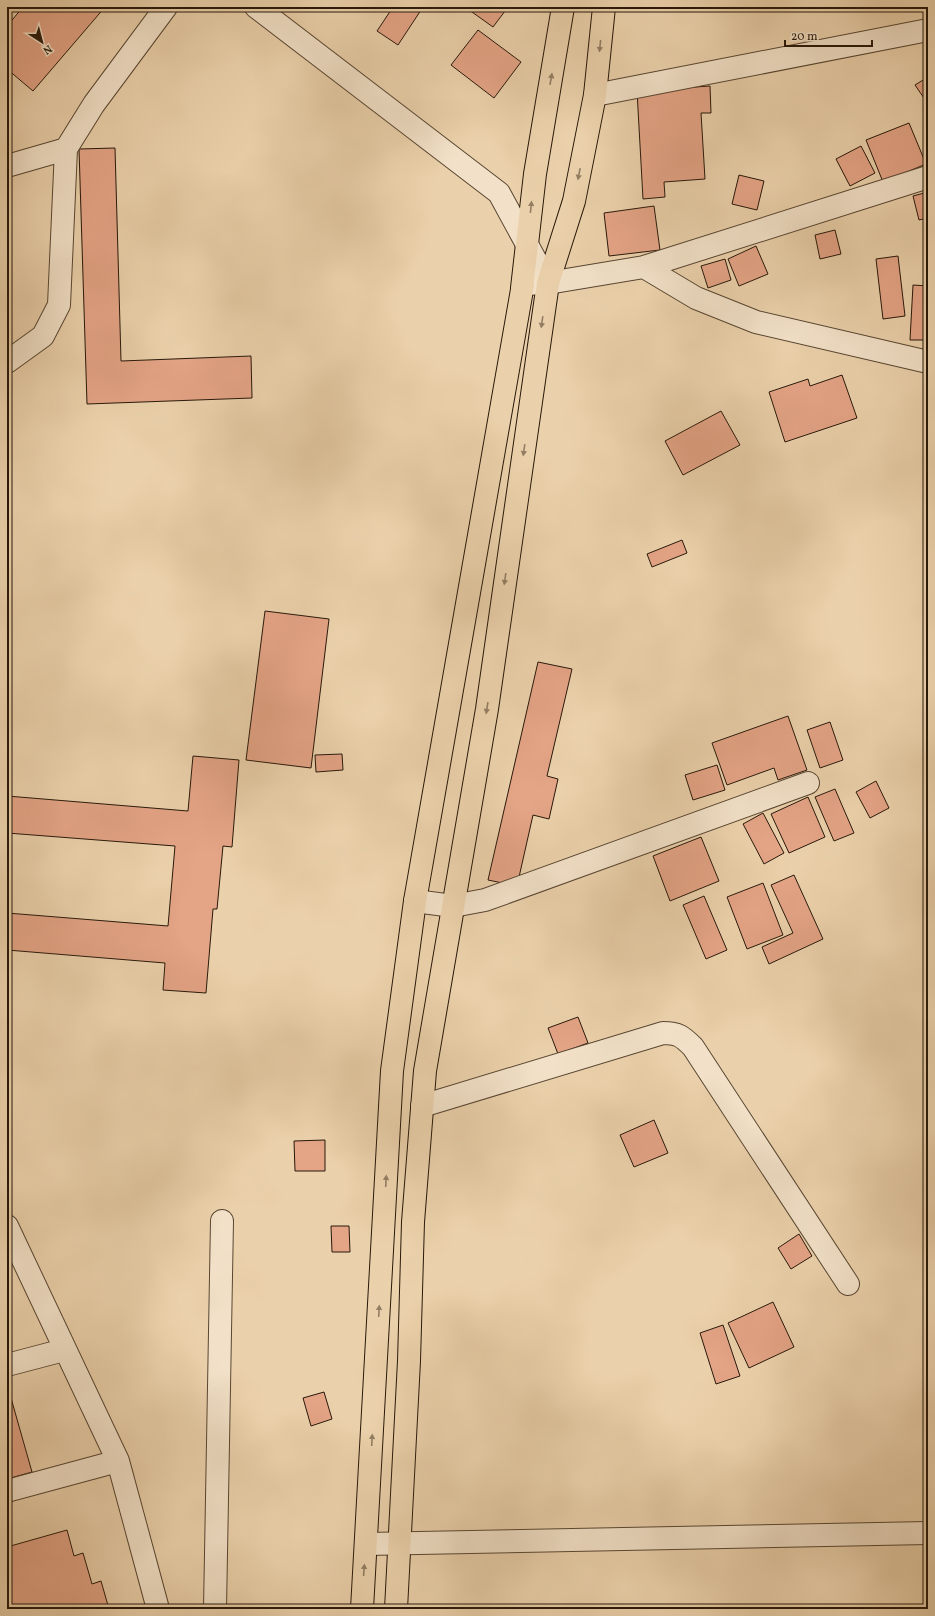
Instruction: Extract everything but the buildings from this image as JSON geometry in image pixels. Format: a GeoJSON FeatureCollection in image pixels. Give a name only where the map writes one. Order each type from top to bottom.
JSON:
{"type":"FeatureCollection","features":[{"type":"Feature","properties":{"kind":"main road"},"geometry":{"type":"LineString","coordinates":[[362,1609],[392,1071],[415,901],[523,286],[534,174],[563,7]]}},
{"type":"Feature","properties":{"kind":"main road"},"geometry":{"type":"LineString","coordinates":[[396,1609],[401,1543],[413,1222],[425,1071],[487,709],[548,283],[574,201],[595,95],[604,7]]}},
{"type":"Feature","properties":{"kind":"street"},"geometry":{"type":"LineString","coordinates":[[7,362],[43,336],[59,306],[66,149],[94,104],[166,7]]}},
{"type":"Feature","properties":{"kind":"street"},"geometry":{"type":"LineString","coordinates":[[256,7],[498,193],[548,283]]}},
{"type":"Feature","properties":{"kind":"street"},"geometry":{"type":"LineString","coordinates":[[595,95],[928,30]]}},
{"type":"Feature","properties":{"kind":"street"},"geometry":{"type":"LineString","coordinates":[[7,166],[66,149]]}},
{"type":"Feature","properties":{"kind":"street"},"geometry":{"type":"LineString","coordinates":[[523,286],[644,267],[928,177]]}},
{"type":"Feature","properties":{"kind":"street"},"geometry":{"type":"LineString","coordinates":[[644,267],[696,298],[756,322],[928,362]]}},
{"type":"Feature","properties":{"kind":"street"},"geometry":{"type":"LineString","coordinates":[[415,901],[453,906],[485,900],[808,783]]}},
{"type":"Feature","properties":{"kind":"street"},"geometry":{"type":"LineString","coordinates":[[422,1106],[663,1032],[675,1033],[686,1040],[693,1047],[848,1284]]}},
{"type":"Feature","properties":{"kind":"street"},"geometry":{"type":"LineString","coordinates":[[215,1609],[222,1221]]}},
{"type":"Feature","properties":{"kind":"street"},"geometry":{"type":"LineString","coordinates":[[7,1226],[64,1350],[118,1461],[158,1609]]}},
{"type":"Feature","properties":{"kind":"street"},"geometry":{"type":"LineString","coordinates":[[7,1365],[64,1350]]}},
{"type":"Feature","properties":{"kind":"street"},"geometry":{"type":"LineString","coordinates":[[7,1491],[118,1461]]}},
{"type":"Feature","properties":{"kind":"street"},"geometry":{"type":"LineString","coordinates":[[366,1544],[928,1533]]}}]}
